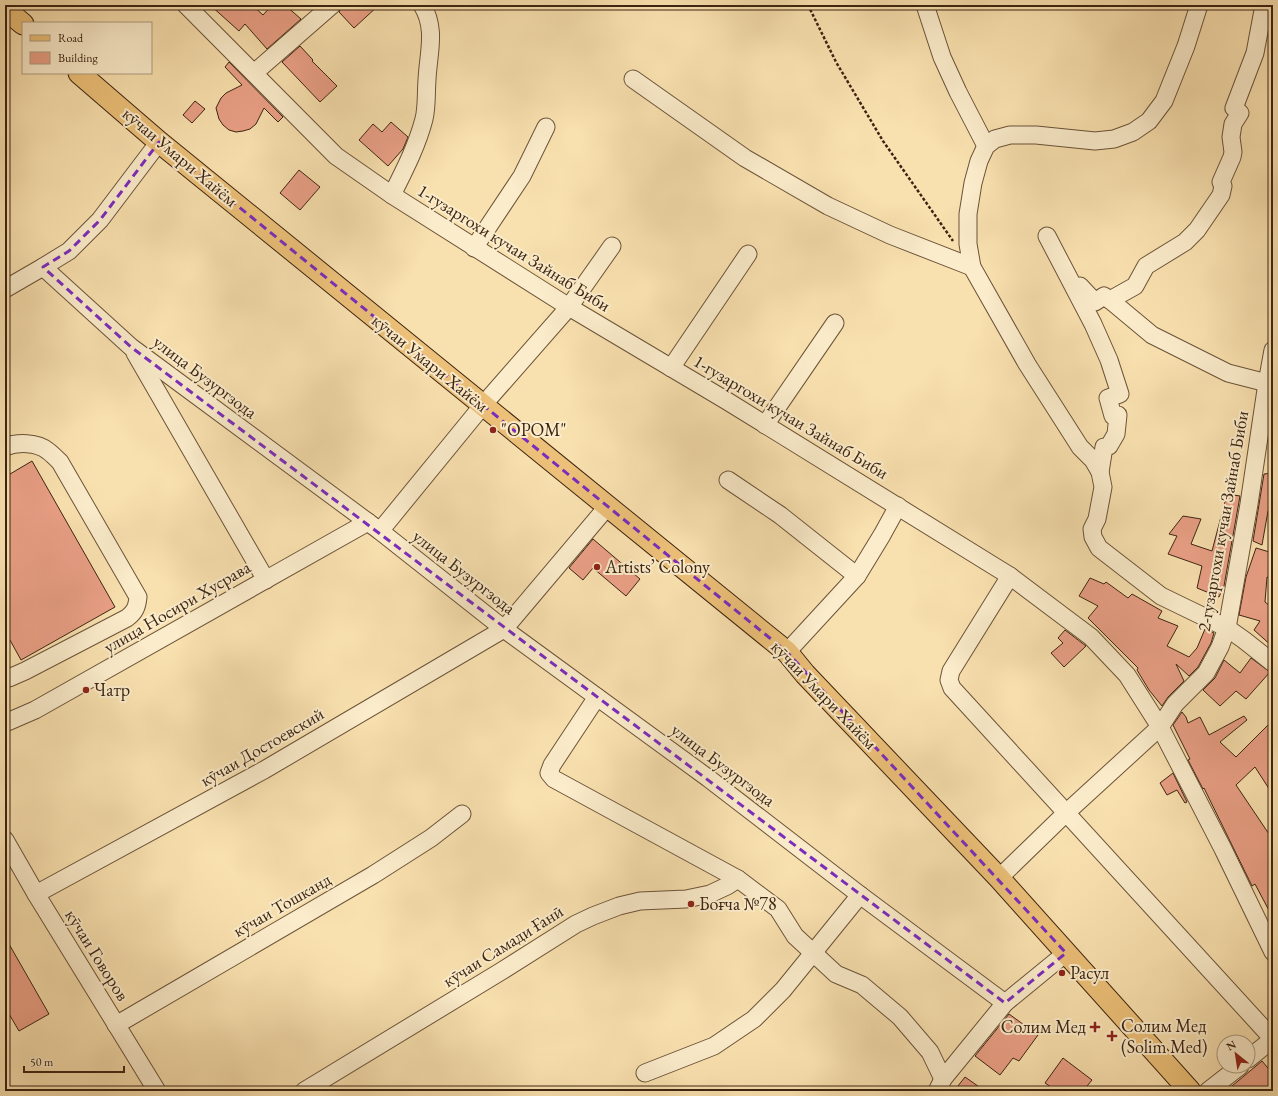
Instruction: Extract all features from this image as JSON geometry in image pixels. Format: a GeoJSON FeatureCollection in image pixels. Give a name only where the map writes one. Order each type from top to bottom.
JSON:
{"type":"FeatureCollection","features":[{"type":"Feature","properties":{"kind":"main road"},"geometry":{"type":"LineString","coordinates":[[5,9],[22,23]]}},
{"type":"Feature","properties":{"kind":"main road","name":"кӯчаи Умари Хайём"},"geometry":{"type":"LineString","coordinates":[[80,74],[159,142],[787,652],[805,674],[999,878],[1190,1091]]}},
{"type":"Feature","properties":{"kind":"street","name":"1-гузаргохи кучаи Зайнаб Биби"},"geometry":{"type":"LineString","coordinates":[[186,5],[336,156],[392,196],[569,308],[765,425],[1010,576],[1091,636],[1127,675],[1160,727],[1223,849],[1273,952]]}},
{"type":"Feature","properties":{"kind":"street"},"geometry":{"type":"LineString","coordinates":[[254,73],[332,5]]}},
{"type":"Feature","properties":{"kind":"street"},"geometry":{"type":"LineString","coordinates":[[392,196],[414,147],[424,118],[432,38],[430,25],[422,5]]}},
{"type":"Feature","properties":{"kind":"street"},"geometry":{"type":"LineString","coordinates":[[925,5],[942,57],[986,146]]}},
{"type":"Feature","properties":{"kind":"street"},"geometry":{"type":"LineString","coordinates":[[1199,5],[1186,46],[1164,101],[1149,121],[1133,132],[1114,139],[1095,141],[1036,135],[1010,135],[995,139],[986,146],[979,161],[973,183],[968,214],[968,244],[972,267],[1027,364],[1080,447],[1093,460],[1100,472],[1103,487],[1097,519],[1092,529],[1093,537],[1099,548],[1161,596],[1227,628],[1273,663]]}},
{"type":"Feature","properties":{"kind":"street"},"geometry":{"type":"LineString","coordinates":[[1110,300],[1135,286],[1146,266],[1185,242],[1197,230],[1221,195],[1223,186],[1221,182],[1233,152],[1231,137],[1233,124],[1240,113],[1234,108],[1255,54],[1264,5]]}},
{"type":"Feature","properties":{"kind":"street"},"geometry":{"type":"LineString","coordinates":[[633,79],[745,158],[828,206],[890,235],[972,267]]}},
{"type":"Feature","properties":{"kind":"street"},"geometry":{"type":"LineString","coordinates":[[474,248],[522,176],[546,127]]}},
{"type":"Feature","properties":{"kind":"street"},"geometry":{"type":"LineString","coordinates":[[5,289],[69,251],[100,220],[159,142]]}},
{"type":"Feature","properties":{"kind":"street"},"geometry":{"type":"LineString","coordinates":[[1047,236],[1093,324],[1109,360],[1120,394],[1108,398],[1113,416],[1118,415],[1116,434],[1109,446],[1104,447],[1100,472]]}},
{"type":"Feature","properties":{"kind":"street"},"geometry":{"type":"LineString","coordinates":[[374,526],[569,308],[612,246]]}},
{"type":"Feature","properties":{"kind":"street"},"geometry":{"type":"LineString","coordinates":[[671,368],[748,254]]}},
{"type":"Feature","properties":{"kind":"street","name":"улица Бузургзода"},"geometry":{"type":"LineString","coordinates":[[43,267],[132,347],[374,526],[504,629],[708,778],[860,895],[1005,1003]]}},
{"type":"Feature","properties":{"kind":"street"},"geometry":{"type":"LineString","coordinates":[[1065,270],[1095,302],[1104,296],[1152,335],[1228,373],[1267,383]]}},
{"type":"Feature","properties":{"kind":"street"},"geometry":{"type":"LineString","coordinates":[[765,425],[835,324]]}},
{"type":"Feature","properties":{"kind":"street"},"geometry":{"type":"LineString","coordinates":[[132,347],[266,580]]}},
{"type":"Feature","properties":{"kind":"street","name":"2-гузаргохи кучаи Зайнаб Биби"},"geometry":{"type":"LineString","coordinates":[[999,878],[1066,813],[1160,727],[1175,704],[1206,673],[1220,647],[1227,628],[1249,504],[1273,350]]}},
{"type":"Feature","properties":{"kind":"street"},"geometry":{"type":"LineString","coordinates":[[5,448],[12,444],[35,444],[48,450],[60,462],[138,596],[137,606],[134,613],[127,618],[25,671],[9,678],[5,678]]}},
{"type":"Feature","properties":{"kind":"street"},"geometry":{"type":"LineString","coordinates":[[728,480],[780,515],[857,576]]}},
{"type":"Feature","properties":{"kind":"street"},"geometry":{"type":"LineString","coordinates":[[787,652],[857,576],[898,506]]}},
{"type":"Feature","properties":{"kind":"street","name":"кӯчаи Достоевский"},"geometry":{"type":"LineString","coordinates":[[36,894],[271,766],[504,629],[608,507]]}},
{"type":"Feature","properties":{"kind":"street","name":"улица Носири Хусрава"},"geometry":{"type":"LineString","coordinates":[[5,723],[35,710],[266,580],[374,526]]}},
{"type":"Feature","properties":{"kind":"street"},"geometry":{"type":"LineString","coordinates":[[1010,576],[951,671],[949,680],[952,688],[1273,1039],[1256,1053]]}},
{"type":"Feature","properties":{"kind":"street"},"geometry":{"type":"LineString","coordinates":[[597,697],[552,765],[549,773],[554,779],[738,879],[778,909],[794,936],[836,974],[862,985],[900,1017],[930,1052],[940,1085]]}},
{"type":"Feature","properties":{"kind":"street","name":"кӯчаи Тошканд"},"geometry":{"type":"LineString","coordinates":[[116,1025],[373,875],[431,838],[462,814]]}},
{"type":"Feature","properties":{"kind":"street","name":"кӯчаи Говоров"},"geometry":{"type":"LineString","coordinates":[[5,840],[36,894],[157,1091]]}},
{"type":"Feature","properties":{"kind":"street","name":"кӯчаи Самади Ғанӣ"},"geometry":{"type":"LineString","coordinates":[[304,1091],[576,924],[619,906],[640,901],[686,899],[710,894],[738,879]]}},
{"type":"Feature","properties":{"kind":"street"},"geometry":{"type":"LineString","coordinates":[[645,1073],[714,1046],[754,1019],[783,990],[860,895]]}},
{"type":"Feature","properties":{"kind":"street"},"geometry":{"type":"LineString","coordinates":[[940,1085],[1005,1003],[1066,953]]}},
{"type":"Feature","properties":{"kind":"street"},"geometry":{"type":"LineString","coordinates":[[1208,1091],[1230,1074]]}},
{"type":"Feature","properties":{"kind":"path"},"geometry":{"type":"LineString","coordinates":[[808,5],[836,62],[883,141],[954,242]]}},
{"type":"Feature","properties":{"kind":"highlighted area"},"geometry":{"type":"Polygon","coordinates":[[[159,142],[787,652],[1066,953],[1005,1003],[131,347],[43,267],[69,251],[100,220],[159,142]]]}},
{"type":"Feature","properties":{"kind":"building"},"geometry":{"type":"Polygon","coordinates":[[[210,5],[252,5],[263,15],[272,5],[285,5],[301,19],[267,49],[245,24],[239,31],[210,5]]]}},
{"type":"Feature","properties":{"kind":"building"},"geometry":{"type":"Polygon","coordinates":[[[342,5],[379,5],[354,28],[339,12],[342,5]]]}},
{"type":"Feature","properties":{"kind":"building"},"geometry":{"type":"Polygon","coordinates":[[[300,46],[313,60],[312,61],[337,86],[320,102],[282,62],[300,46]]]}},
{"type":"Feature","properties":{"kind":"building"},"geometry":{"type":"Polygon","coordinates":[[[229,62],[283,117],[278,122],[264,108],[256,124],[250,129],[236,132],[229,130],[223,125],[219,119],[216,108],[221,98],[226,93],[242,85],[225,67],[229,62]]]}},
{"type":"Feature","properties":{"kind":"building"},"geometry":{"type":"Polygon","coordinates":[[[195,101],[205,109],[192,123],[183,115],[195,101]]]}},
{"type":"Feature","properties":{"kind":"building"},"geometry":{"type":"Polygon","coordinates":[[[391,122],[408,137],[403,149],[388,166],[359,140],[373,124],[382,132],[391,122]]]}},
{"type":"Feature","properties":{"kind":"building"},"geometry":{"type":"Polygon","coordinates":[[[299,170],[320,187],[300,210],[280,193],[299,170]]]}},
{"type":"Feature","properties":{"kind":"building"},"geometry":{"type":"Polygon","coordinates":[[[32,461],[115,607],[21,660],[5,631],[5,477],[32,461]]]}},
{"type":"Feature","properties":{"kind":"building"},"geometry":{"type":"Polygon","coordinates":[[[1273,473],[1273,512],[1268,511],[1262,545],[1253,541],[1264,474],[1273,473]]]}},
{"type":"Feature","properties":{"kind":"building"},"geometry":{"type":"Polygon","coordinates":[[[1227,494],[1240,496],[1224,586],[1219,597],[1197,588],[1202,566],[1168,554],[1177,536],[1169,534],[1183,516],[1201,519],[1191,544],[1212,551],[1227,494]]]}},
{"type":"Feature","properties":{"kind":"building","name":"Artists’ Colony"},"geometry":{"type":"Polygon","coordinates":[[[593,539],[640,579],[626,596],[593,568],[583,580],[569,568],[593,539]]]}},
{"type":"Feature","properties":{"kind":"building"},"geometry":{"type":"Polygon","coordinates":[[[1256,548],[1273,553],[1273,579],[1267,577],[1265,602],[1270,606],[1273,602],[1273,647],[1254,630],[1260,621],[1239,615],[1246,577],[1256,548]]]}},
{"type":"Feature","properties":{"kind":"building"},"geometry":{"type":"Polygon","coordinates":[[[1090,578],[1104,584],[1106,582],[1128,598],[1132,594],[1162,611],[1158,618],[1178,626],[1167,646],[1189,657],[1197,648],[1205,629],[1214,633],[1211,643],[1198,667],[1189,676],[1176,664],[1184,681],[1168,697],[1162,706],[1149,690],[1137,670],[1138,668],[1088,618],[1098,606],[1079,596],[1090,578]]]}},
{"type":"Feature","properties":{"kind":"building"},"geometry":{"type":"Polygon","coordinates":[[[1065,630],[1086,646],[1064,667],[1051,653],[1063,643],[1058,638],[1065,630]]]}},
{"type":"Feature","properties":{"kind":"building"},"geometry":{"type":"Polygon","coordinates":[[[1251,658],[1270,672],[1246,699],[1236,691],[1220,706],[1203,690],[1215,678],[1224,660],[1240,673],[1251,658]]]}},
{"type":"Feature","properties":{"kind":"building"},"geometry":{"type":"Polygon","coordinates":[[[1182,712],[1188,723],[1200,717],[1209,735],[1244,716],[1247,720],[1220,742],[1236,757],[1273,720],[1273,795],[1255,767],[1236,785],[1273,840],[1273,918],[1255,884],[1252,886],[1204,788],[1203,789],[1188,760],[1190,759],[1173,725],[1182,712]]]}},
{"type":"Feature","properties":{"kind":"building"},"geometry":{"type":"Polygon","coordinates":[[[1173,773],[1187,802],[1185,803],[1177,790],[1167,795],[1160,783],[1173,773]]]}},
{"type":"Feature","properties":{"kind":"building"},"geometry":{"type":"Polygon","coordinates":[[[5,937],[49,1014],[19,1031],[5,1007],[5,937]]]}},
{"type":"Feature","properties":{"kind":"building"},"geometry":{"type":"Polygon","coordinates":[[[1009,1014],[1038,1035],[1019,1061],[1013,1058],[1000,1075],[975,1056],[1009,1014]]]}},
{"type":"Feature","properties":{"kind":"building"},"geometry":{"type":"Polygon","coordinates":[[[1063,1058],[1092,1080],[1083,1091],[1057,1091],[1045,1083],[1063,1058]]]}},
{"type":"Feature","properties":{"kind":"building"},"geometry":{"type":"Polygon","coordinates":[[[1262,1061],[1273,1074],[1273,1083],[1264,1091],[1226,1091],[1246,1074],[1256,1074],[1256,1066],[1262,1061]]]}},
{"type":"Feature","properties":{"kind":"building"},"geometry":{"type":"Polygon","coordinates":[[[965,1077],[985,1091],[954,1091],[965,1077]]]}},
{"type":"Feature","properties":{"kind":"place","name":"\"OPOM\""},"geometry":{"type":"Point","coordinates":[493,430]}},
{"type":"Feature","properties":{"kind":"place","name":"Artists’ Colony"},"geometry":{"type":"Point","coordinates":[597,567]}},
{"type":"Feature","properties":{"kind":"place","name":"Чатр"},"geometry":{"type":"Point","coordinates":[86,690]}},
{"type":"Feature","properties":{"kind":"place","name":"Боғча №78"},"geometry":{"type":"Point","coordinates":[691,904]}},
{"type":"Feature","properties":{"kind":"place","name":"Расул"},"geometry":{"type":"Point","coordinates":[1062,973]}},
{"type":"Feature","properties":{"kind":"place","name":"Солим Мед"},"geometry":{"type":"Point","coordinates":[1095,1027]}},
{"type":"Feature","properties":{"kind":"place","name":"Солим Мед (Solim Med)"},"geometry":{"type":"Point","coordinates":[1112,1036]}}]}
